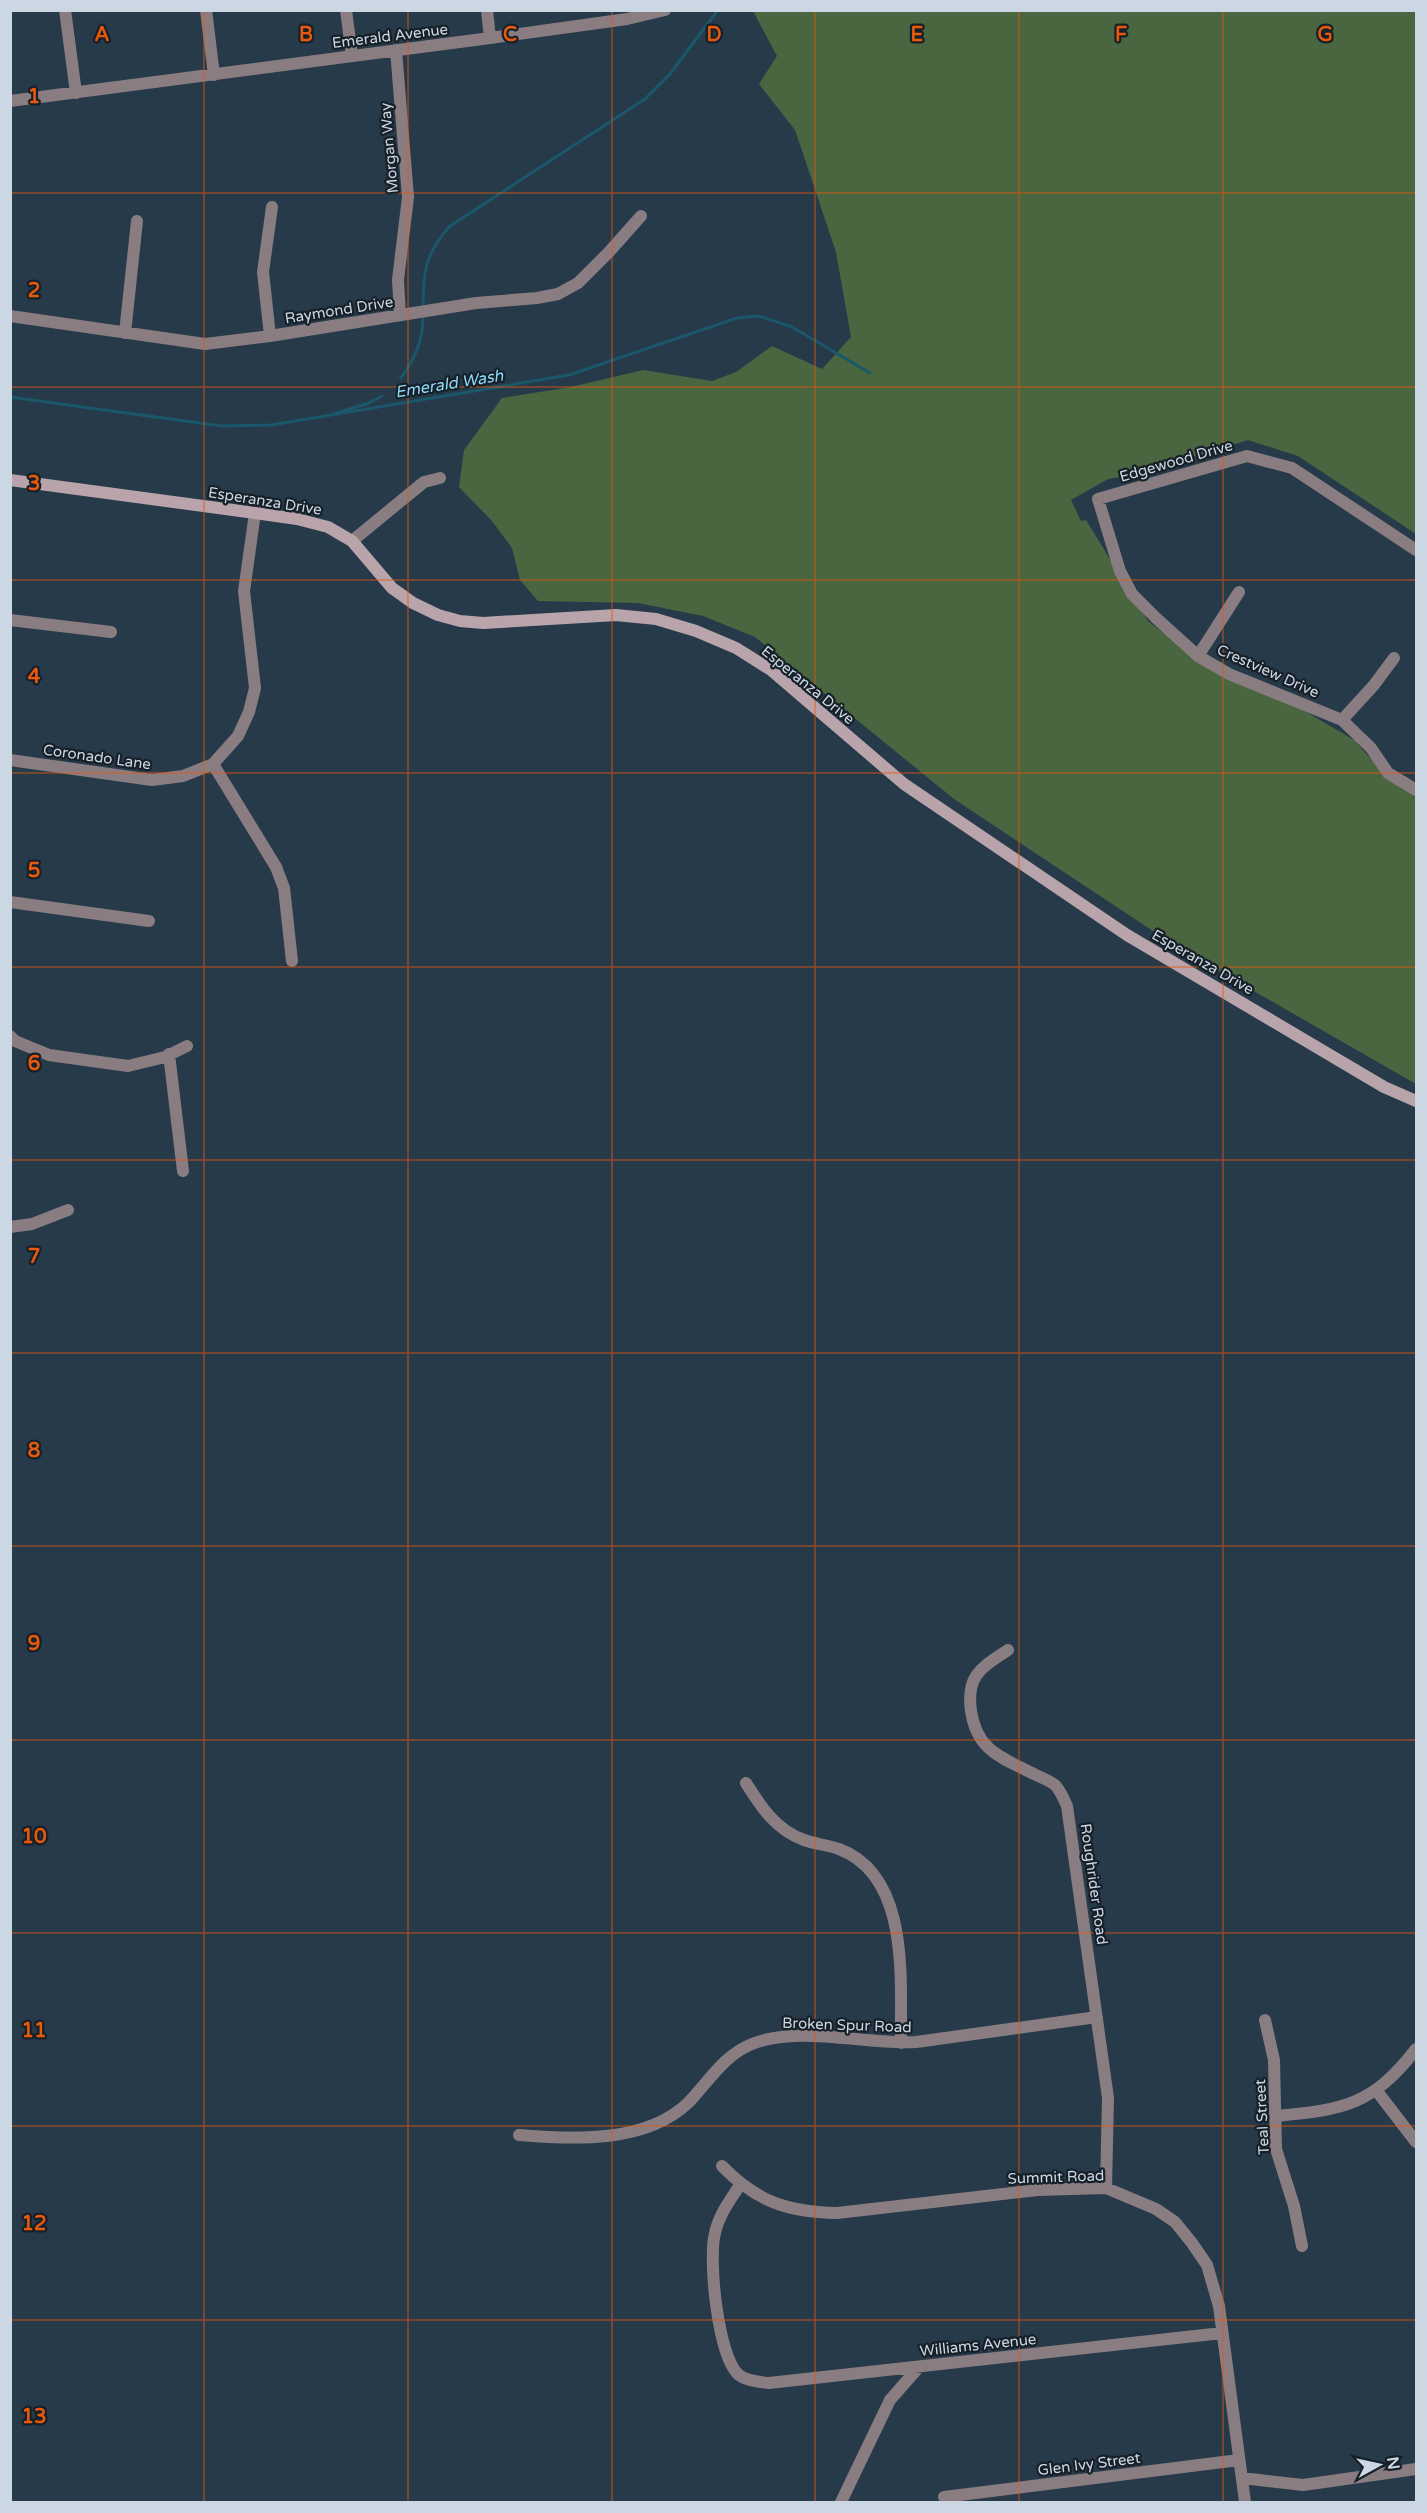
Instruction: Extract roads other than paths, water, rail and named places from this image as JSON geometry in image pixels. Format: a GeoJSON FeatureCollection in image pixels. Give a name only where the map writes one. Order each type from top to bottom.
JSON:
{"type":"FeatureCollection","features":[{"type":"Feature","properties":{"kind":"main road","name":"Esperanza Drive"},"geometry":{"type":"LineString","coordinates":[[10,480],[297,519],[328,527],[352,541],[392,588],[413,603],[449,618],[483,623],[616,615],[646,618],[696,631],[736,648],[771,670],[904,784],[1117,929],[1384,1087],[1416,1101]]}},
{"type":"Feature","properties":{"kind":"street"},"geometry":{"type":"LineString","coordinates":[[65,10],[76,93]]}},
{"type":"Feature","properties":{"kind":"street"},"geometry":{"type":"LineString","coordinates":[[206,10],[214,75]]}},
{"type":"Feature","properties":{"kind":"street"},"geometry":{"type":"LineString","coordinates":[[346,10],[352,56]]}},
{"type":"Feature","properties":{"kind":"street"},"geometry":{"type":"LineString","coordinates":[[487,10],[490,38]]}},
{"type":"Feature","properties":{"kind":"street","name":"Emerald Avenue"},"geometry":{"type":"LineString","coordinates":[[10,101],[627,19],[665,10]]}},
{"type":"Feature","properties":{"kind":"street","name":"Morgan Way"},"geometry":{"type":"LineString","coordinates":[[396,50],[408,197],[398,280],[400,315]]}},
{"type":"Feature","properties":{"kind":"street"},"geometry":{"type":"LineString","coordinates":[[270,336],[264,306],[262,272],[272,207]]}},
{"type":"Feature","properties":{"kind":"street","name":"Raymond Drive"},"geometry":{"type":"LineString","coordinates":[[10,316],[205,344],[270,336],[476,303],[537,298],[558,294],[578,283],[595,268],[640,216]]}},
{"type":"Feature","properties":{"kind":"street"},"geometry":{"type":"LineString","coordinates":[[125,333],[137,220]]}},
{"type":"Feature","properties":{"kind":"street","name":"Edgewood Drive"},"geometry":{"type":"LineString","coordinates":[[1098,499],[1247,456],[1293,468],[1416,550]]}},
{"type":"Feature","properties":{"kind":"street"},"geometry":{"type":"LineString","coordinates":[[352,541],[424,482],[440,478]]}},
{"type":"Feature","properties":{"kind":"street","name":"Crestview Drive"},"geometry":{"type":"LineString","coordinates":[[1098,499],[1116,560],[1132,594],[1198,656],[1229,674],[1342,720],[1371,748],[1388,773],[1416,790]]}},
{"type":"Feature","properties":{"kind":"street"},"geometry":{"type":"LineString","coordinates":[[255,513],[244,591],[255,688],[249,712],[238,736],[213,765],[276,867],[284,888],[292,961]]}},
{"type":"Feature","properties":{"kind":"street"},"geometry":{"type":"LineString","coordinates":[[1198,656],[1239,592]]}},
{"type":"Feature","properties":{"kind":"street"},"geometry":{"type":"LineString","coordinates":[[10,620],[111,632]]}},
{"type":"Feature","properties":{"kind":"street"},"geometry":{"type":"LineString","coordinates":[[1342,720],[1374,685],[1394,658]]}},
{"type":"Feature","properties":{"kind":"street","name":"Coronado Lane"},"geometry":{"type":"LineString","coordinates":[[10,760],[152,780],[183,776],[213,765]]}},
{"type":"Feature","properties":{"kind":"street"},"geometry":{"type":"LineString","coordinates":[[10,902],[150,921]]}},
{"type":"Feature","properties":{"kind":"street"},"geometry":{"type":"LineString","coordinates":[[12,1042],[49,1055],[128,1066],[187,1046]]}},
{"type":"Feature","properties":{"kind":"street"},"geometry":{"type":"LineString","coordinates":[[169,1054],[183,1171]]}},
{"type":"Feature","properties":{"kind":"street"},"geometry":{"type":"LineString","coordinates":[[10,1227],[32,1224],[69,1210]]}},
{"type":"Feature","properties":{"kind":"street","name":"Roughrider Road"},"geometry":{"type":"LineString","coordinates":[[1008,1650],[982,1668],[974,1677],[969,1689],[973,1726],[981,1741],[991,1751],[1055,1785],[1067,1806],[1108,2098],[1106,2188]]}},
{"type":"Feature","properties":{"kind":"street"},"geometry":{"type":"LineString","coordinates":[[746,1783],[761,1807],[778,1825],[804,1840],[840,1850],[852,1856],[868,1869],[880,1884],[888,1901],[898,1939],[901,2043]]}},
{"type":"Feature","properties":{"kind":"street","name":"Broken Spur Road"},"geometry":{"type":"LineString","coordinates":[[519,2135],[587,2138],[633,2130],[656,2123],[683,2107],[729,2058],[751,2044],[779,2037],[808,2036],[901,2043],[1097,2017]]}},
{"type":"Feature","properties":{"kind":"street","name":"Teal Street"},"geometry":{"type":"LineString","coordinates":[[1265,2020],[1274,2060],[1276,2150],[1294,2206],[1302,2246]]}},
{"type":"Feature","properties":{"kind":"street"},"geometry":{"type":"LineString","coordinates":[[1276,2116],[1333,2110],[1348,2106],[1393,2077],[1416,2049]]}},
{"type":"Feature","properties":{"kind":"street"},"geometry":{"type":"LineString","coordinates":[[1376,2090],[1416,2142]]}},
{"type":"Feature","properties":{"kind":"street","name":"Summit Road"},"geometry":{"type":"LineString","coordinates":[[722,2166],[740,2185],[764,2199],[798,2210],[837,2213],[1038,2190],[1106,2188],[1156,2209],[1175,2222],[1192,2242],[1207,2265],[1214,2286],[1245,2502]]}},
{"type":"Feature","properties":{"kind":"street","name":"Williams Avenue"},"geometry":{"type":"LineString","coordinates":[[740,2185],[723,2212],[714,2234],[712,2260],[722,2345],[729,2363],[739,2375],[753,2382],[769,2384],[1222,2333]]}},
{"type":"Feature","properties":{"kind":"street"},"geometry":{"type":"LineString","coordinates":[[841,2502],[890,2400],[919,2367]]}},
{"type":"Feature","properties":{"kind":"street","name":"Glen Ivy Street"},"geometry":{"type":"LineString","coordinates":[[944,2497],[1239,2460]]}},
{"type":"Feature","properties":{"kind":"street"},"geometry":{"type":"LineString","coordinates":[[1242,2478],[1303,2485],[1416,2469]]}},
{"type":"Feature","properties":{"kind":"waterway"},"geometry":{"type":"LineString","coordinates":[[423,309],[427,264],[435,245],[450,226],[645,99],[670,74],[718,10]]}},
{"type":"Feature","properties":{"kind":"waterway"},"geometry":{"type":"LineString","coordinates":[[401,378],[417,349],[422,333],[423,316]]}},
{"type":"Feature","properties":{"kind":"waterway","name":"Emerald Wash"},"geometry":{"type":"LineString","coordinates":[[10,397],[221,426],[271,425],[569,375],[737,318],[759,316],[792,327],[870,373]]}},
{"type":"Feature","properties":{"kind":"waterway","name":"Emerald Wash"},"geometry":{"type":"LineString","coordinates":[[333,414],[369,403],[382,396]]}}]}
